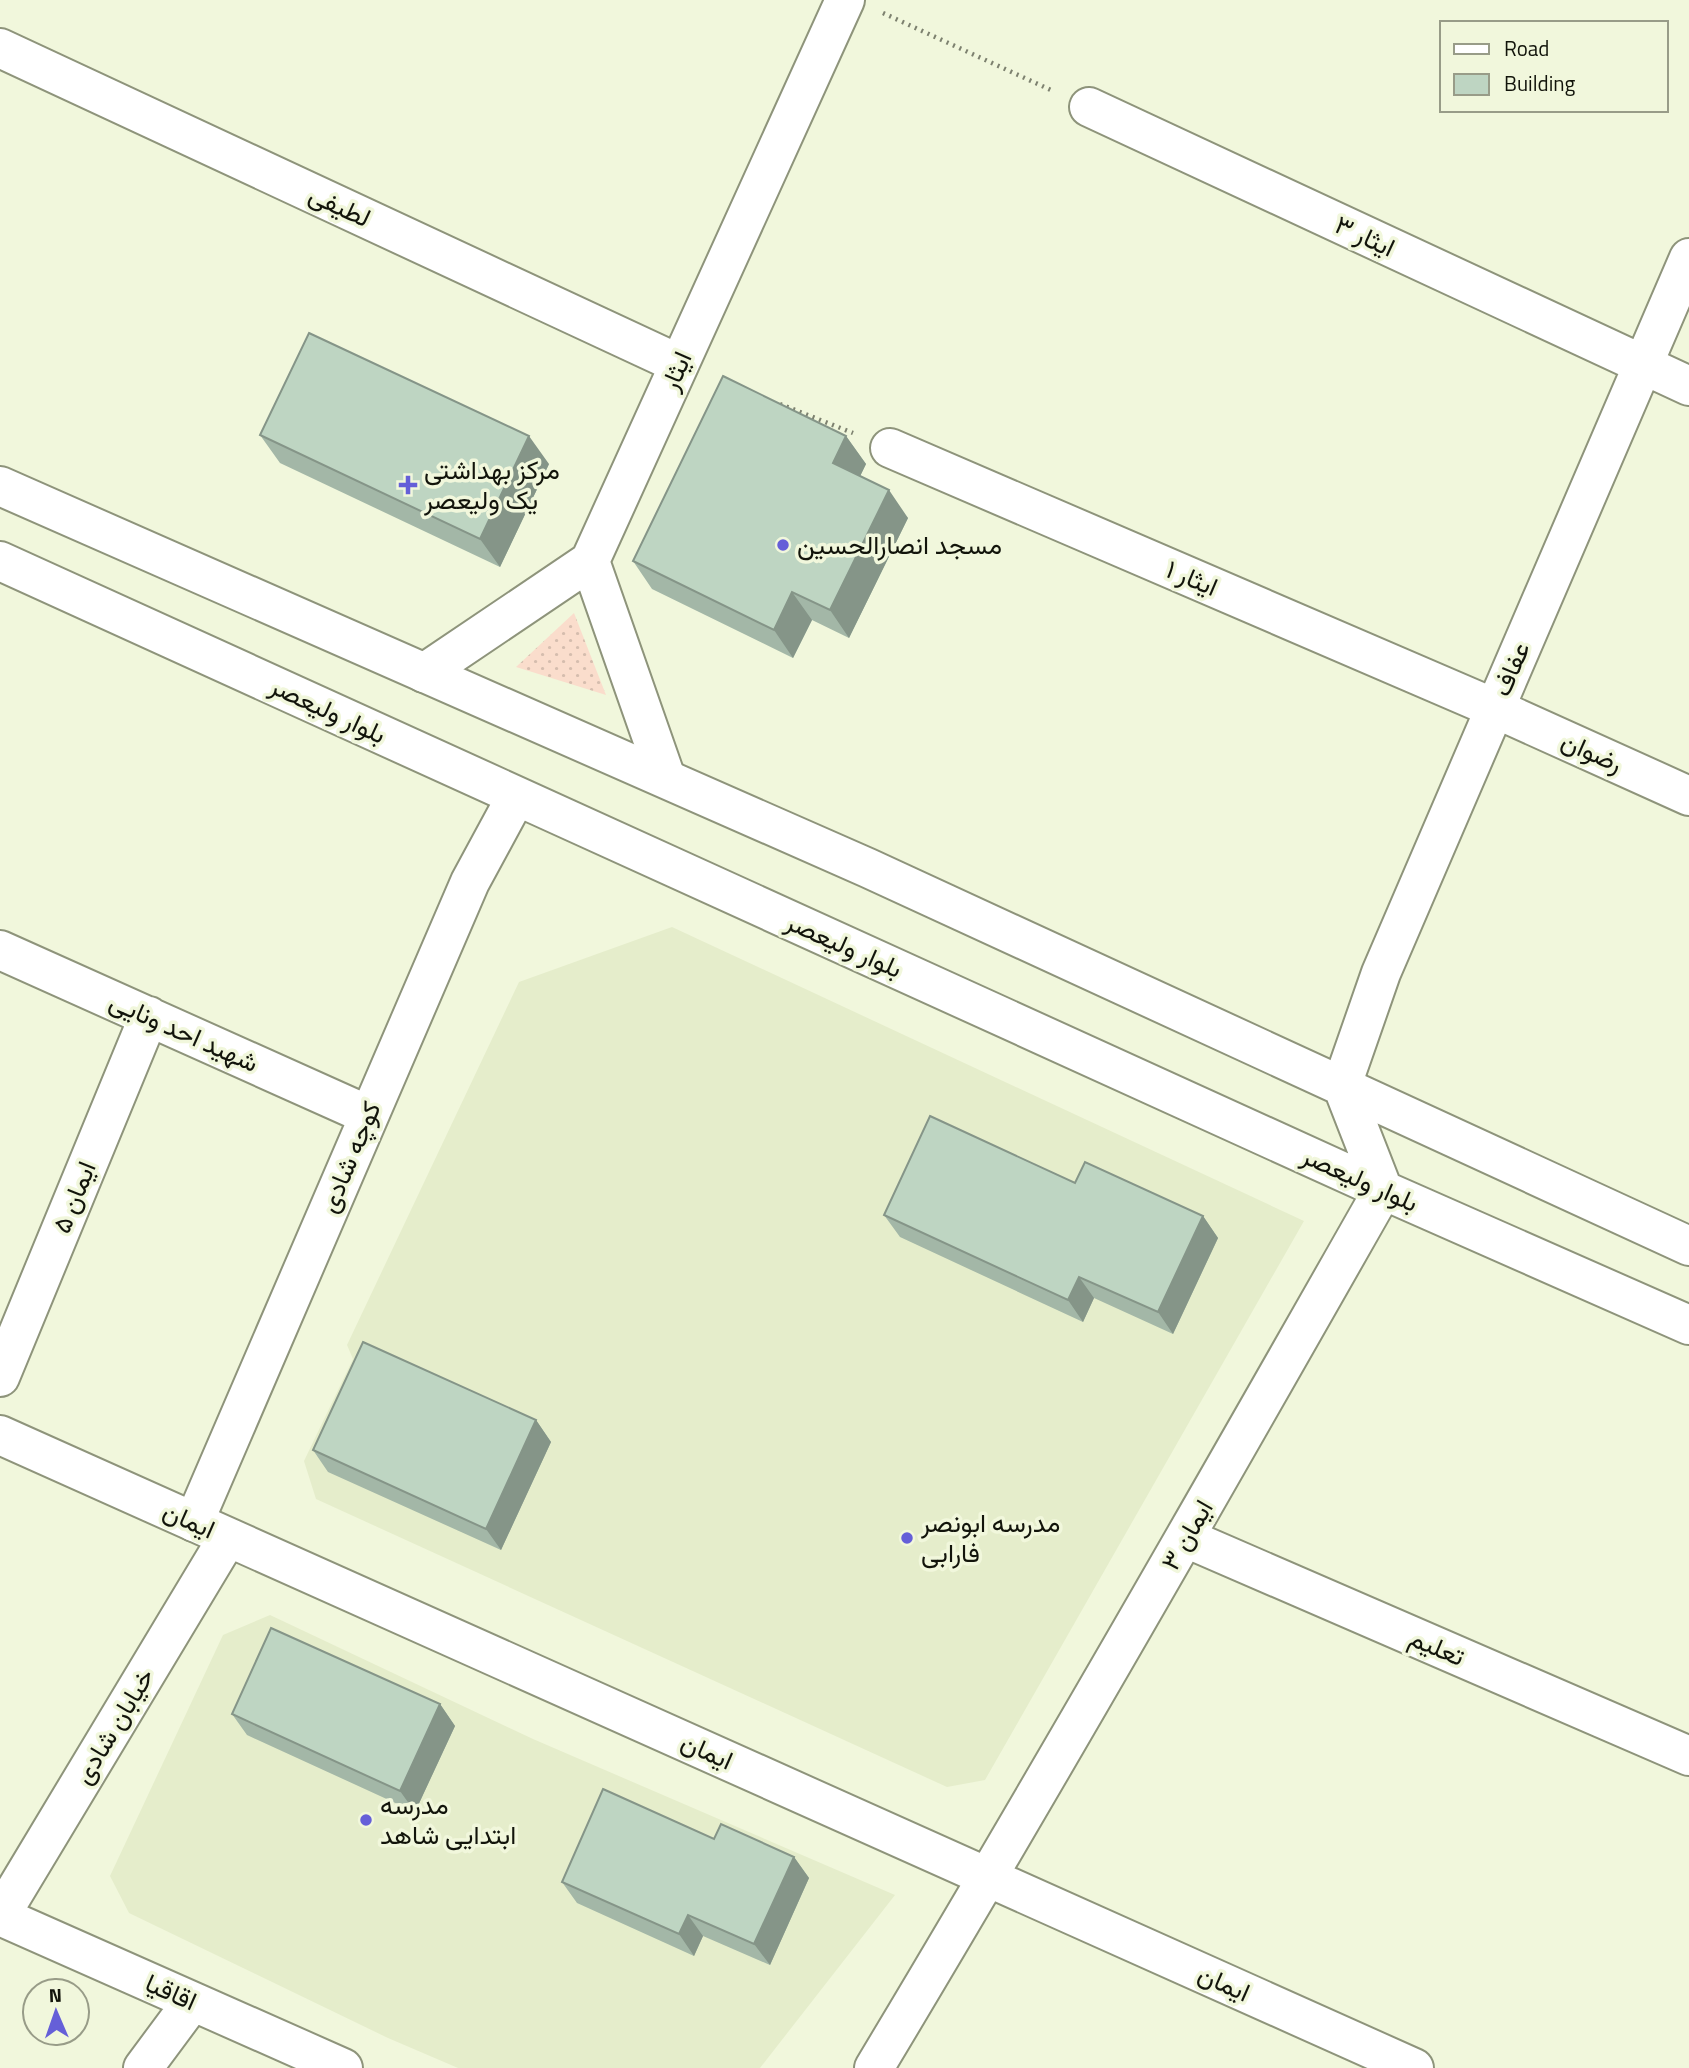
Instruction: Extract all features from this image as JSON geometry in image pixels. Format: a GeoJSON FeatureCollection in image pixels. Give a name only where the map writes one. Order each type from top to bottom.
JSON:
{"type":"FeatureCollection","features":[{"type":"Feature","properties":{"kind":"street","name":"ایثار"},"geometry":{"type":"LineString","coordinates":[[590,561],[679,364],[862,6]]}},
{"type":"Feature","properties":{"kind":"street","name":"لطیفی"},"geometry":{"type":"LineString","coordinates":[[0,48],[679,364]]}},
{"type":"Feature","properties":{"kind":"street","name":"ایثار ۳"},"geometry":{"type":"LineString","coordinates":[[1089,107],[1689,386]]}},
{"type":"Feature","properties":{"kind":"street","name":"عفاف"},"geometry":{"type":"LineString","coordinates":[[1342,1085],[1381,973],[1689,258]]}},
{"type":"Feature","properties":{"kind":"street","name":"ایثار ۱"},"geometry":{"type":"LineString","coordinates":[[890,448],[1494,708]]}},
{"type":"Feature","properties":{"kind":"street"},"geometry":{"type":"LineString","coordinates":[[0,486],[868,868],[1689,1246]]}},
{"type":"Feature","properties":{"kind":"street","name":"بلوار ولیعصر"},"geometry":{"type":"LineString","coordinates":[[0,561],[1383,1190],[1689,1325]]}},
{"type":"Feature","properties":{"kind":"street"},"geometry":{"type":"LineString","coordinates":[[424,673],[590,561],[666,778]]}},
{"type":"Feature","properties":{"kind":"street","name":"رضوان"},"geometry":{"type":"LineString","coordinates":[[1494,708],[1689,796]]}},
{"type":"Feature","properties":{"kind":"street","name":"کوچه شادی"},"geometry":{"type":"LineString","coordinates":[[211,1529],[368,1115],[470,883],[516,797]]}},
{"type":"Feature","properties":{"kind":"street","name":"شهید احد ونایی"},"geometry":{"type":"LineString","coordinates":[[0,950],[368,1115]]}},
{"type":"Feature","properties":{"kind":"street","name":"ایمان ۵"},"geometry":{"type":"LineString","coordinates":[[0,1377],[149,1016]]}},
{"type":"Feature","properties":{"kind":"street"},"geometry":{"type":"LineString","coordinates":[[1342,1085],[1383,1190]]}},
{"type":"Feature","properties":{"kind":"street","name":"ایمان ۳"},"geometry":{"type":"LineString","coordinates":[[874,2068],[1186,1538],[1383,1190]]}},
{"type":"Feature","properties":{"kind":"street","name":"ایمان"},"geometry":{"type":"LineString","coordinates":[[0,1434],[1414,2068]]}},
{"type":"Feature","properties":{"kind":"street","name":"خیابان شادی"},"geometry":{"type":"LineString","coordinates":[[0,1916],[211,1529]]}},
{"type":"Feature","properties":{"kind":"street","name":"تعلیم"},"geometry":{"type":"LineString","coordinates":[[1186,1538],[1689,1756]]}},
{"type":"Feature","properties":{"kind":"street","name":"اقاقیا"},"geometry":{"type":"LineString","coordinates":[[0,1916],[343,2068]]}},
{"type":"Feature","properties":{"kind":"street"},"geometry":{"type":"LineString","coordinates":[[143,2068],[192,2002]]}},
{"type":"Feature","properties":{"kind":"path"},"geometry":{"type":"LineString","coordinates":[[862,6],[1089,107]]}},
{"type":"Feature","properties":{"kind":"path"},"geometry":{"type":"LineString","coordinates":[[778,403],[890,448]]}},
{"type":"Feature","properties":{"kind":"shaded area"},"geometry":{"type":"Polygon","coordinates":[[[574,613],[606,695],[516,667],[574,613]]]}},
{"type":"Feature","properties":{"kind":"shaded area"},"geometry":{"type":"Polygon","coordinates":[[[672,927],[1304,1221],[985,1780],[947,1787],[316,1499],[304,1461],[353,1359],[347,1345],[519,982],[672,927]]]}},
{"type":"Feature","properties":{"kind":"shaded area"},"geometry":{"type":"Polygon","coordinates":[[[270,1615],[533,1739],[895,1895],[760,2068],[458,2068],[388,2038],[129,1913],[110,1876],[223,1635],[270,1615]]]}},
{"type":"Feature","properties":{"kind":"building"},"geometry":{"type":"Polygon","coordinates":[[[309,333],[529,436],[480,539],[260,435],[309,333]]]}},
{"type":"Feature","properties":{"kind":"building"},"geometry":{"type":"Polygon","coordinates":[[[723,376],[846,436],[833,463],[889,490],[830,610],[792,592],[774,630],[633,561],[723,376]]]}},
{"type":"Feature","properties":{"kind":"building"},"geometry":{"type":"Polygon","coordinates":[[[930,1116],[1075,1183],[1085,1162],[1203,1216],[1158,1312],[1079,1277],[1068,1300],[884,1215],[930,1116]]]}},
{"type":"Feature","properties":{"kind":"building"},"geometry":{"type":"Polygon","coordinates":[[[363,1342],[536,1420],[486,1529],[313,1450],[363,1342]]]}},
{"type":"Feature","properties":{"kind":"building"},"geometry":{"type":"Polygon","coordinates":[[[271,1628],[440,1704],[400,1791],[232,1714],[271,1628]]]}},
{"type":"Feature","properties":{"kind":"building"},"geometry":{"type":"Polygon","coordinates":[[[603,1789],[714,1839],[721,1824],[794,1857],[754,1944],[688,1915],[679,1934],[562,1882],[603,1789]]]}},
{"type":"Feature","properties":{"kind":"place","name":"مرکز بهداشتی یک ولیعصر"},"geometry":{"type":"Point","coordinates":[408,485]}},
{"type":"Feature","properties":{"kind":"place","name":"مسجد انصارالحسین"},"geometry":{"type":"Point","coordinates":[783,545]}},
{"type":"Feature","properties":{"kind":"place","name":"مدرسه ابونصر فارابی"},"geometry":{"type":"Point","coordinates":[907,1538]}},
{"type":"Feature","properties":{"kind":"place","name":"مدرسه ابتدایی شاهد"},"geometry":{"type":"Point","coordinates":[366,1820]}}]}
